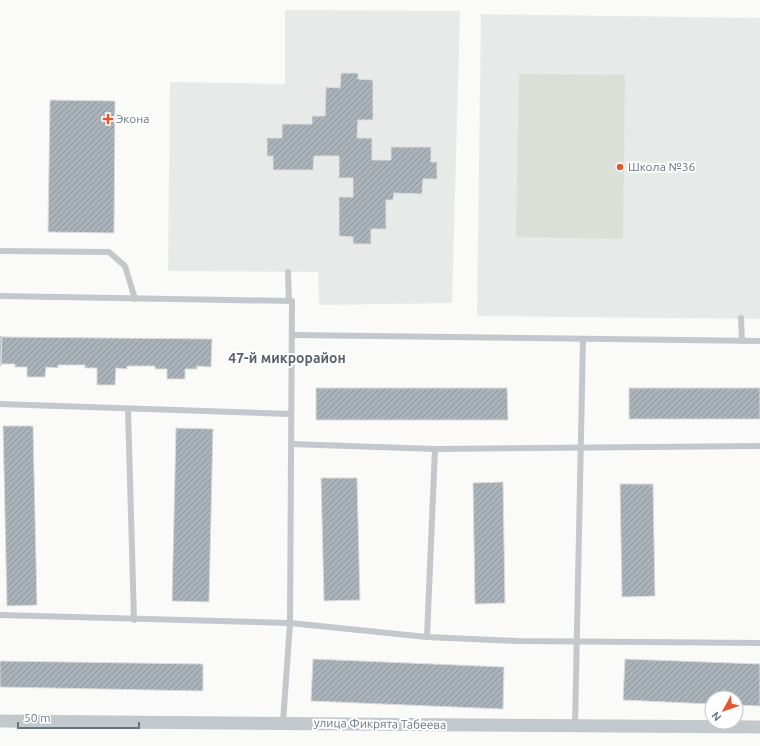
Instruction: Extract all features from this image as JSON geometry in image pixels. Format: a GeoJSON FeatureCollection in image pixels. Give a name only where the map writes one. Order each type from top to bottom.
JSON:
{"type":"FeatureCollection","features":[{"type":"Feature","properties":{"kind":"street","name":"улица Фикрята Табеева"},"geometry":{"type":"LineString","coordinates":[[0,721],[283,722],[575,727],[760,728]]}},
{"type":"Feature","properties":{"kind":"lane"},"geometry":{"type":"LineString","coordinates":[[0,252],[109,252],[125,266],[135,299]]}},
{"type":"Feature","properties":{"kind":"lane"},"geometry":{"type":"LineString","coordinates":[[283,722],[290,623],[292,302],[289,301],[288,272]]}},
{"type":"Feature","properties":{"kind":"lane"},"geometry":{"type":"LineString","coordinates":[[0,296],[289,301]]}},
{"type":"Feature","properties":{"kind":"lane"},"geometry":{"type":"LineString","coordinates":[[741,318],[742,341]]}},
{"type":"Feature","properties":{"kind":"lane"},"geometry":{"type":"LineString","coordinates":[[292,335],[760,342]]}},
{"type":"Feature","properties":{"kind":"lane"},"geometry":{"type":"LineString","coordinates":[[575,727],[578,641],[583,339]]}},
{"type":"Feature","properties":{"kind":"lane"},"geometry":{"type":"LineString","coordinates":[[0,404],[291,414]]}},
{"type":"Feature","properties":{"kind":"lane"},"geometry":{"type":"LineString","coordinates":[[128,409],[134,620]]}},
{"type":"Feature","properties":{"kind":"lane"},"geometry":{"type":"LineString","coordinates":[[291,444],[436,449],[760,446]]}},
{"type":"Feature","properties":{"kind":"lane"},"geometry":{"type":"LineString","coordinates":[[427,637],[436,449]]}},
{"type":"Feature","properties":{"kind":"lane"},"geometry":{"type":"LineString","coordinates":[[0,615],[134,620],[290,623],[427,637],[578,641],[760,643]]}},
{"type":"Feature","properties":{"kind":"shaded area"},"geometry":{"type":"Polygon","coordinates":[[[285,10],[460,11],[452,303],[319,305],[318,272],[168,271],[170,82],[285,84],[285,10]]]}},
{"type":"Feature","properties":{"kind":"shaded area","name":"Школа №36"},"geometry":{"type":"Polygon","coordinates":[[[481,14],[760,18],[760,319],[477,316],[481,14]]]}},
{"type":"Feature","properties":{"kind":"shaded area"},"geometry":{"type":"Polygon","coordinates":[[[519,74],[625,75],[623,239],[516,237],[519,74]]]}},
{"type":"Feature","properties":{"kind":"building"},"geometry":{"type":"Polygon","coordinates":[[[341,73],[358,73],[358,79],[373,80],[373,120],[358,120],[357,138],[372,138],[372,160],[391,160],[391,147],[431,147],[431,162],[437,162],[437,179],[423,179],[422,194],[394,193],[393,200],[386,200],[386,229],[371,229],[371,244],[353,244],[353,237],[339,236],[339,197],[353,197],[353,178],[339,178],[339,156],[314,156],[313,170],[273,170],[273,156],[267,156],[267,138],[282,138],[282,124],[312,124],[312,116],[325,116],[326,87],[340,88],[341,73]]]}},
{"type":"Feature","properties":{"kind":"building"},"geometry":{"type":"Polygon","coordinates":[[[50,100],[115,101],[114,233],[48,232],[50,100]]]}},
{"type":"Feature","properties":{"kind":"building"},"geometry":{"type":"Polygon","coordinates":[[[0,336],[2,336],[1,366],[0,366],[0,336]]]}},
{"type":"Feature","properties":{"kind":"building"},"geometry":{"type":"Polygon","coordinates":[[[2,337],[212,339],[211,367],[197,366],[197,369],[185,369],[185,379],[167,379],[167,369],[155,369],[155,366],[127,366],[127,369],[116,368],[115,385],[97,385],[97,368],[85,368],[85,365],[58,365],[58,368],[46,367],[45,377],[27,377],[27,367],[15,367],[15,364],[1,364],[2,337]]]}},
{"type":"Feature","properties":{"kind":"building"},"geometry":{"type":"Polygon","coordinates":[[[316,388],[507,388],[508,420],[316,420],[316,388]]]}},
{"type":"Feature","properties":{"kind":"building"},"geometry":{"type":"Polygon","coordinates":[[[629,388],[760,388],[760,419],[629,419],[629,388]]]}},
{"type":"Feature","properties":{"kind":"building"},"geometry":{"type":"Polygon","coordinates":[[[3,426],[33,426],[37,605],[7,606],[3,426]]]}},
{"type":"Feature","properties":{"kind":"building"},"geometry":{"type":"Polygon","coordinates":[[[176,428],[213,429],[209,602],[172,601],[176,428]]]}},
{"type":"Feature","properties":{"kind":"building"},"geometry":{"type":"Polygon","coordinates":[[[321,478],[357,478],[360,600],[324,601],[321,478]]]}},
{"type":"Feature","properties":{"kind":"building"},"geometry":{"type":"Polygon","coordinates":[[[503,482],[505,603],[475,604],[473,483],[503,482]]]}},
{"type":"Feature","properties":{"kind":"building"},"geometry":{"type":"Polygon","coordinates":[[[620,484],[653,484],[655,596],[622,597],[620,484]]]}},
{"type":"Feature","properties":{"kind":"building"},"geometry":{"type":"Polygon","coordinates":[[[313,659],[504,667],[503,709],[311,701],[313,659]]]}},
{"type":"Feature","properties":{"kind":"building"},"geometry":{"type":"Polygon","coordinates":[[[625,659],[760,664],[760,706],[744,705],[744,690],[704,690],[704,704],[623,700],[625,659]]]}},
{"type":"Feature","properties":{"kind":"building"},"geometry":{"type":"Polygon","coordinates":[[[0,661],[203,664],[203,691],[0,687],[0,661]]]}},
{"type":"Feature","properties":{"kind":"place","name":"Экона"},"geometry":{"type":"Point","coordinates":[108,119]}},
{"type":"Feature","properties":{"kind":"place","name":"Школа №36"},"geometry":{"type":"Point","coordinates":[620,167]}},
{"type":"Feature","properties":{"kind":"district","name":"47-й микрорайон"},"geometry":{"type":"Point","coordinates":[287,358]}}]}
